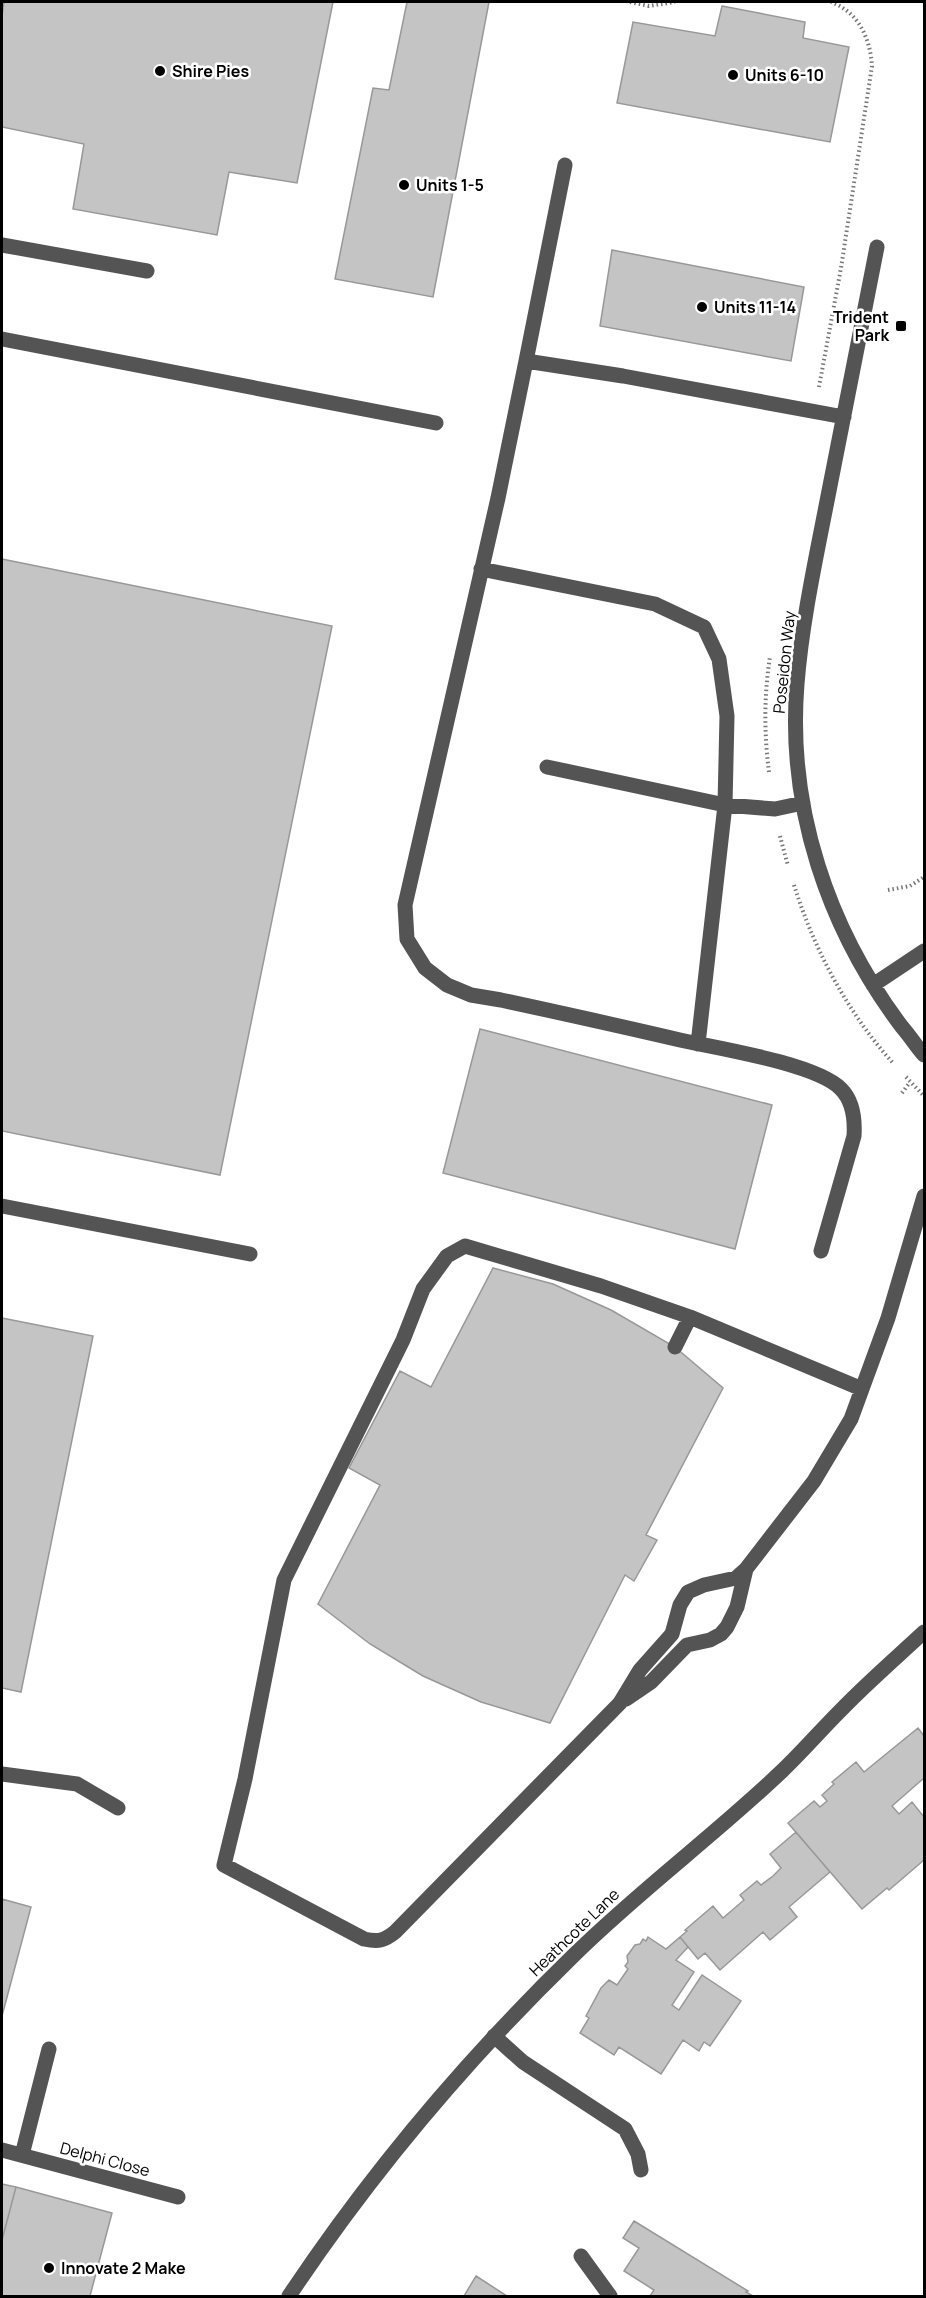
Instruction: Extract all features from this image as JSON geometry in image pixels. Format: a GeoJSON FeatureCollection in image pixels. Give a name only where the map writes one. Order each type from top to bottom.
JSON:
{"type":"FeatureCollection","features":[{"type":"Feature","properties":{"kind":"street"},"geometry":{"type":"LineString","coordinates":[[565,165],[526,361],[405,905],[407,939],[425,968],[447,985],[471,995],[762,1057],[819,1074],[841,1089],[852,1107],[855,1123],[854,1136],[821,1251]]}},
{"type":"Feature","properties":{"kind":"street"},"geometry":{"type":"LineString","coordinates":[[2,245],[147,272]]}},
{"type":"Feature","properties":{"kind":"street","name":"Poseidon Way"},"geometry":{"type":"LineString","coordinates":[[877,247],[816,560],[798,669],[796,731],[803,803],[811,840],[831,906],[852,950],[888,1009],[924,1055]]}},
{"type":"Feature","properties":{"kind":"street"},"geometry":{"type":"LineString","coordinates":[[2,339],[436,423]]}},
{"type":"Feature","properties":{"kind":"street"},"geometry":{"type":"LineString","coordinates":[[526,361],[623,376],[843,417]]}},
{"type":"Feature","properties":{"kind":"street"},"geometry":{"type":"LineString","coordinates":[[481,569],[655,604],[704,627],[719,659],[727,716],[725,805],[698,1044]]}},
{"type":"Feature","properties":{"kind":"street"},"geometry":{"type":"LineString","coordinates":[[547,767],[725,805],[775,808],[803,803]]}},
{"type":"Feature","properties":{"kind":"street"},"geometry":{"type":"LineString","coordinates":[[873,984],[924,951]]}},
{"type":"Feature","properties":{"kind":"street"},"geometry":{"type":"LineString","coordinates":[[862,1389],[690,1317],[601,1286],[465,1246],[447,1256],[423,1289],[403,1340],[284,1580],[245,1779],[224,1865],[364,1939],[377,1942],[386,1940],[620,1702],[640,1670],[672,1634],[680,1605],[688,1592],[704,1585],[736,1578],[746,1569],[814,1481],[851,1419],[862,1389],[888,1318],[924,1196]]}},
{"type":"Feature","properties":{"kind":"street"},"geometry":{"type":"LineString","coordinates":[[2,1206],[250,1254]]}},
{"type":"Feature","properties":{"kind":"street"},"geometry":{"type":"LineString","coordinates":[[675,1347],[690,1317]]}},
{"type":"Feature","properties":{"kind":"street"},"geometry":{"type":"LineString","coordinates":[[620,1702],[651,1682],[687,1645],[710,1640],[728,1627],[737,1607],[746,1569]]}},
{"type":"Feature","properties":{"kind":"street","name":"Heathcote Lane"},"geometry":{"type":"LineString","coordinates":[[289,2296],[346,2215],[399,2147],[494,2036],[574,1955],[650,1885],[784,1770],[841,1709],[924,1632]]}},
{"type":"Feature","properties":{"kind":"street"},"geometry":{"type":"LineString","coordinates":[[2,1774],[77,1784],[118,1808]]}},
{"type":"Feature","properties":{"kind":"street"},"geometry":{"type":"LineString","coordinates":[[494,2036],[523,2061],[625,2129],[638,2154],[641,2170]]}},
{"type":"Feature","properties":{"kind":"street"},"geometry":{"type":"LineString","coordinates":[[22,2155],[49,2049]]}},
{"type":"Feature","properties":{"kind":"street","name":"Delphi Close"},"geometry":{"type":"LineString","coordinates":[[2,2150],[178,2197]]}},
{"type":"Feature","properties":{"kind":"street"},"geometry":{"type":"LineString","coordinates":[[581,2256],[610,2296]]}},
{"type":"Feature","properties":{"kind":"path"},"geometry":{"type":"LineString","coordinates":[[630,2],[649,6],[675,2]]}},
{"type":"Feature","properties":{"kind":"path"},"geometry":{"type":"LineString","coordinates":[[824,364],[872,66],[868,37],[851,14],[831,2]]}},
{"type":"Feature","properties":{"kind":"path"},"geometry":{"type":"LineString","coordinates":[[888,890],[910,886],[924,877]]}},
{"type":"Feature","properties":{"kind":"path"},"geometry":{"type":"LineString","coordinates":[[902,1092],[910,1082]]}},
{"type":"Feature","properties":{"kind":"building","name":"Shire Pies"},"geometry":{"type":"Polygon","coordinates":[[[4,2],[333,2],[297,183],[229,172],[217,235],[73,209],[84,144],[2,127],[4,2]]]}},
{"type":"Feature","properties":{"kind":"building","name":"Units 1-5"},"geometry":{"type":"Polygon","coordinates":[[[407,2],[489,2],[433,297],[335,279],[373,88],[389,90],[407,2]]]}},
{"type":"Feature","properties":{"kind":"building","name":"Units 6-10"},"geometry":{"type":"Polygon","coordinates":[[[722,6],[805,22],[803,38],[849,47],[830,142],[617,103],[633,22],[715,36],[722,6]]]}},
{"type":"Feature","properties":{"kind":"building","name":"Units 11-14"},"geometry":{"type":"Polygon","coordinates":[[[612,250],[804,287],[791,361],[600,326],[612,250]]]}},
{"type":"Feature","properties":{"kind":"building"},"geometry":{"type":"Polygon","coordinates":[[[2,559],[332,626],[220,1175],[2,1131],[2,559]]]}},
{"type":"Feature","properties":{"kind":"building"},"geometry":{"type":"Polygon","coordinates":[[[480,1029],[772,1105],[735,1249],[443,1173],[480,1029]]]}},
{"type":"Feature","properties":{"kind":"building"},"geometry":{"type":"Polygon","coordinates":[[[493,1268],[553,1284],[611,1310],[675,1347],[723,1388],[646,1535],[657,1540],[634,1581],[625,1575],[550,1723],[481,1702],[423,1676],[370,1644],[318,1604],[380,1485],[349,1468],[400,1371],[431,1387],[493,1268]]]}},
{"type":"Feature","properties":{"kind":"building"},"geometry":{"type":"Polygon","coordinates":[[[2,1318],[93,1336],[21,1692],[2,1688],[2,1318]]]}},
{"type":"Feature","properties":{"kind":"building"},"geometry":{"type":"Polygon","coordinates":[[[918,1728],[924,1736],[924,1778],[892,1806],[899,1814],[912,1802],[924,1817],[924,1860],[889,1890],[887,1888],[862,1909],[788,1823],[814,1801],[820,1807],[827,1801],[822,1795],[834,1784],[832,1782],[856,1762],[864,1772],[918,1728]]]}},
{"type":"Feature","properties":{"kind":"building"},"geometry":{"type":"Polygon","coordinates":[[[796,1832],[830,1872],[789,1907],[797,1917],[770,1940],[763,1932],[720,1970],[705,1953],[698,1959],[680,1937],[687,1931],[685,1930],[713,1906],[723,1918],[744,1900],[740,1895],[757,1881],[761,1885],[773,1876],[781,1868],[770,1854],[796,1832]]]}},
{"type":"Feature","properties":{"kind":"building"},"geometry":{"type":"Polygon","coordinates":[[[2,1899],[31,1907],[2,2016],[2,1899]]]}},
{"type":"Feature","properties":{"kind":"building"},"geometry":{"type":"Polygon","coordinates":[[[648,1937],[666,1949],[680,1937],[688,1947],[676,1960],[694,1972],[672,2005],[679,2010],[702,1975],[741,2001],[710,2046],[704,2042],[699,2051],[683,2040],[661,2074],[619,2047],[614,2055],[580,2033],[589,2018],[586,2016],[601,1988],[609,1980],[617,1985],[628,1969],[625,1966],[628,1962],[627,1956],[635,1945],[640,1944],[643,1939],[646,1941],[648,1937]]]}},
{"type":"Feature","properties":{"kind":"building"},"geometry":{"type":"Polygon","coordinates":[[[2,2184],[16,2187],[2,2240],[2,2184]]]}},
{"type":"Feature","properties":{"kind":"building","name":"Innovate 2 Make"},"geometry":{"type":"Polygon","coordinates":[[[16,2187],[112,2213],[90,2296],[2,2296],[2,2240],[16,2187]]]}},
{"type":"Feature","properties":{"kind":"building"},"geometry":{"type":"Polygon","coordinates":[[[634,2221],[753,2296],[650,2296],[654,2290],[624,2271],[639,2248],[623,2238],[634,2221]]]}},
{"type":"Feature","properties":{"kind":"building"},"geometry":{"type":"Polygon","coordinates":[[[476,2276],[507,2296],[464,2296],[476,2276]]]}},
{"type":"Feature","properties":{"kind":"place","name":"Shire Pies"},"geometry":{"type":"Point","coordinates":[160,71]}},
{"type":"Feature","properties":{"kind":"place","name":"Units 6-10"},"geometry":{"type":"Point","coordinates":[733,75]}},
{"type":"Feature","properties":{"kind":"place","name":"Units 1-5"},"geometry":{"type":"Point","coordinates":[404,185]}},
{"type":"Feature","properties":{"kind":"place","name":"Units 11-14"},"geometry":{"type":"Point","coordinates":[702,307]}},
{"type":"Feature","properties":{"kind":"place","name":"Trident Park"},"geometry":{"type":"Point","coordinates":[901,326]}},
{"type":"Feature","properties":{"kind":"place","name":"Innovate 2 Make"},"geometry":{"type":"Point","coordinates":[49,2268]}}]}
